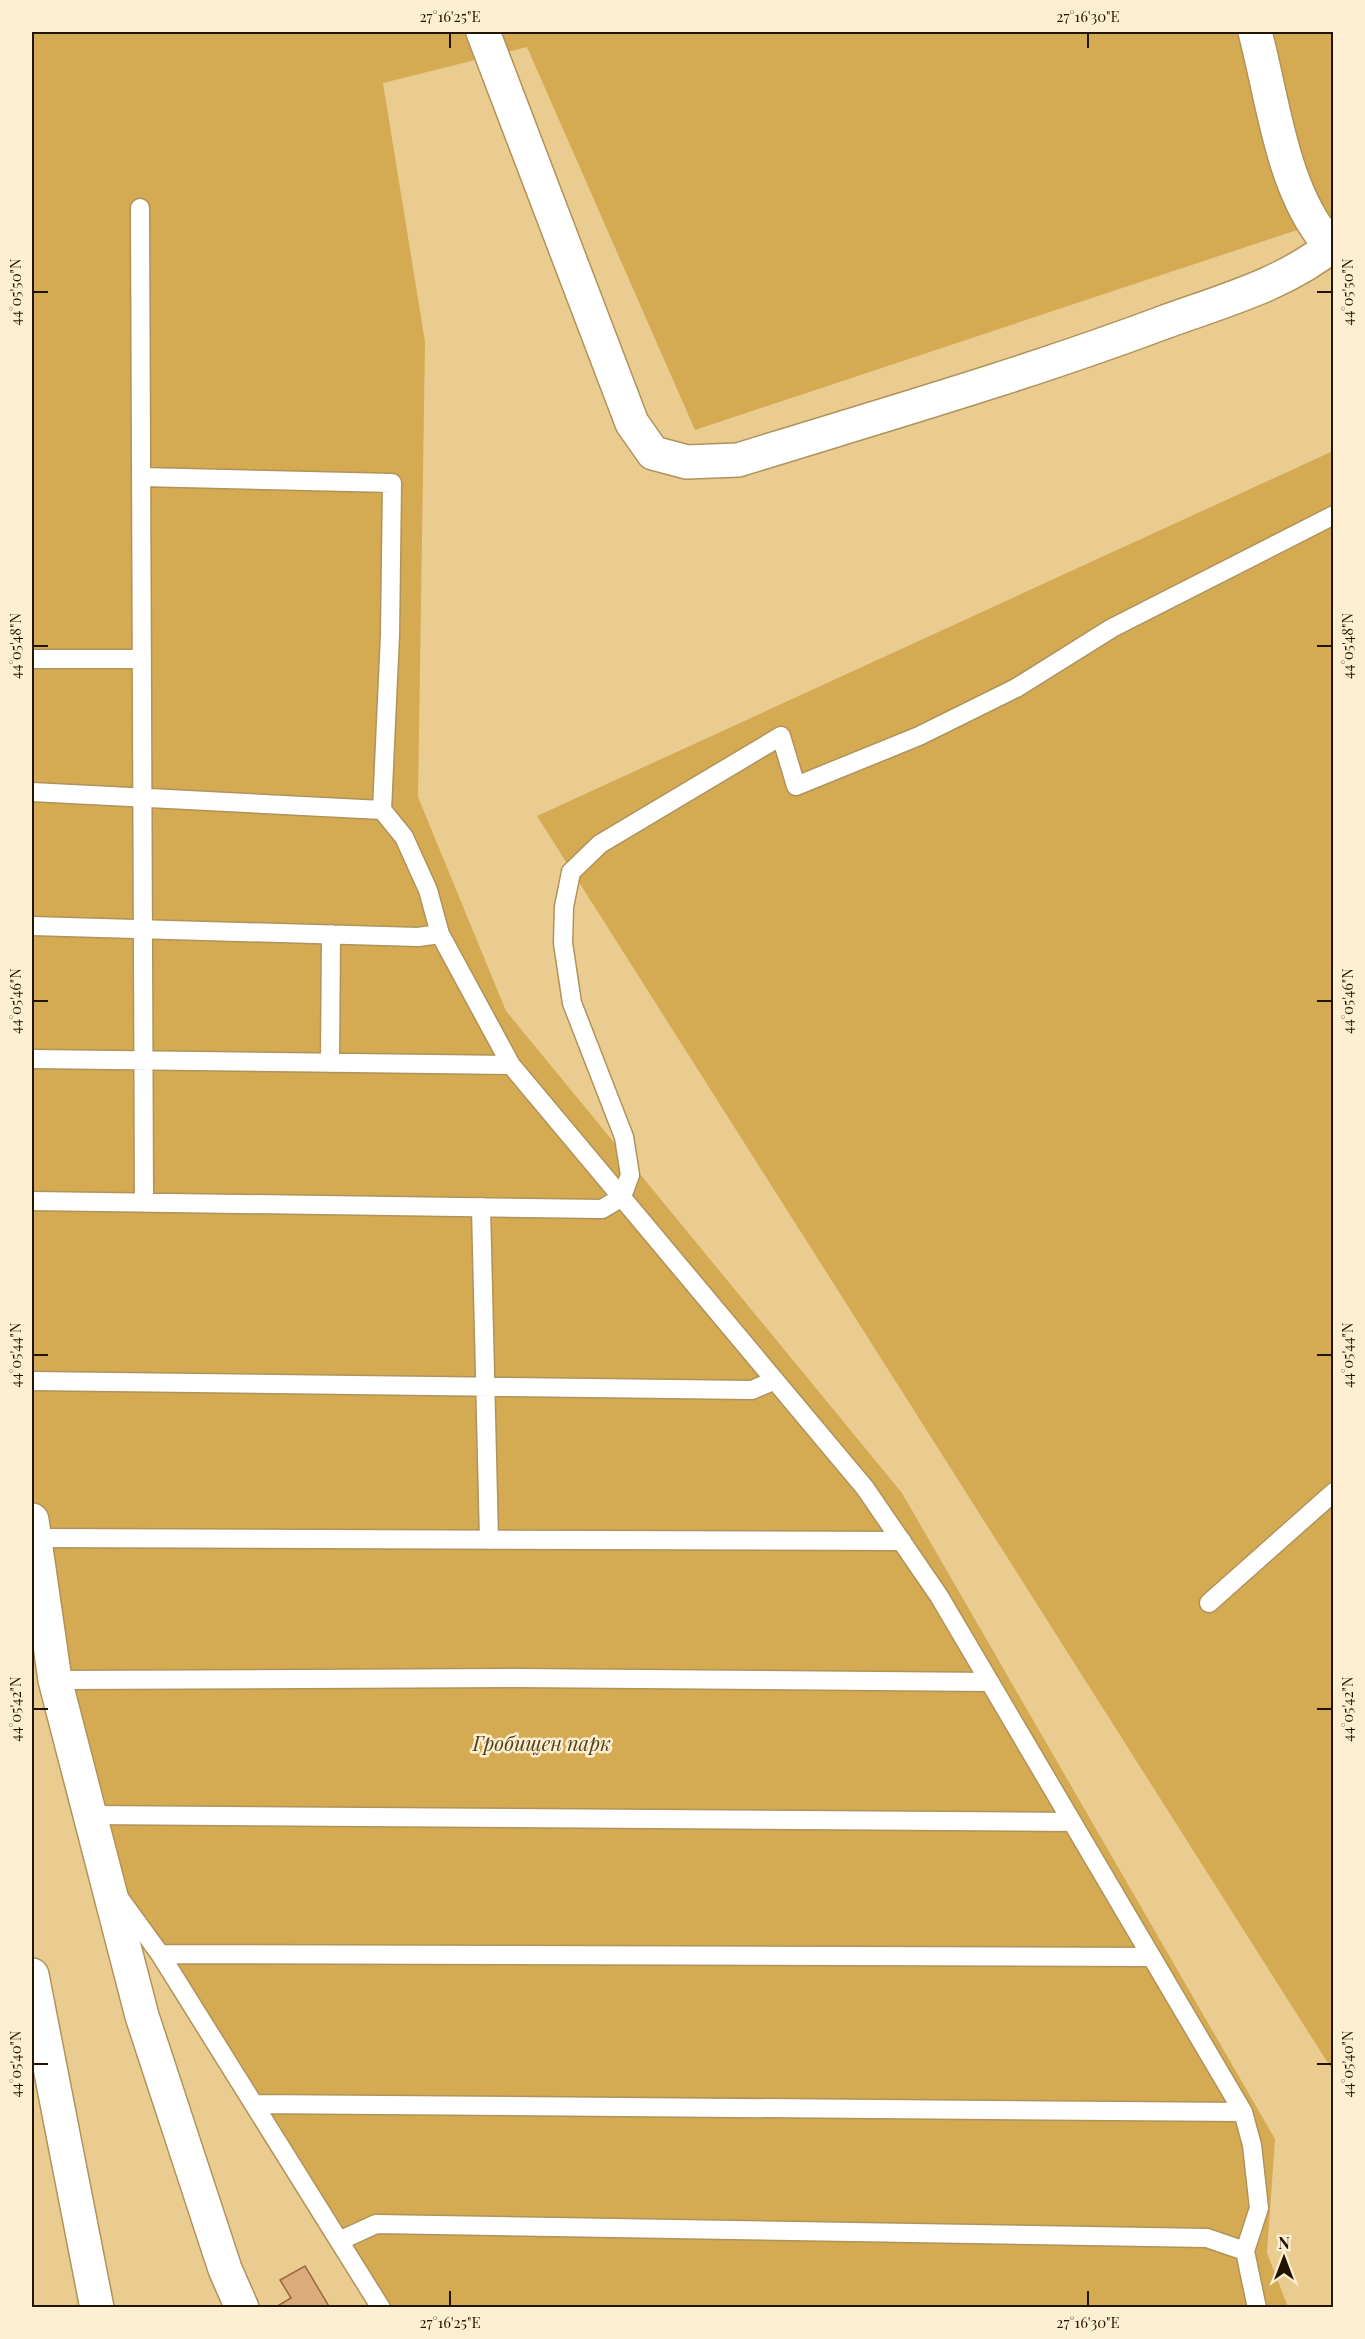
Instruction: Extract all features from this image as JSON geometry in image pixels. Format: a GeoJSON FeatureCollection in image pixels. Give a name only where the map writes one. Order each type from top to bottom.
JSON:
{"type":"FeatureCollection","features":[{"type":"Feature","properties":{"kind":"street"},"geometry":{"type":"LineString","coordinates":[[483,32],[632,423],[653,453],[687,462],[738,460],[1066,359],[1263,286],[1309,264],[1334,244]]}},
{"type":"Feature","properties":{"kind":"street"},"geometry":{"type":"LineString","coordinates":[[1255,32],[1291,176],[1305,213],[1320,234],[1334,235]]}},
{"type":"Feature","properties":{"kind":"street"},"geometry":{"type":"LineString","coordinates":[[33,1529],[55,1680],[111,1886],[146,2028],[225,2269],[242,2307]]}},
{"type":"Feature","properties":{"kind":"street"},"geometry":{"type":"LineString","coordinates":[[32,1975],[97,2307]]}},
{"type":"Feature","properties":{"kind":"lane"},"geometry":{"type":"LineString","coordinates":[[140,208],[144,1201]]}},
{"type":"Feature","properties":{"kind":"lane"},"geometry":{"type":"LineString","coordinates":[[141,477],[392,483],[390,635],[382,810],[404,837],[428,890],[440,934],[511,1065],[865,1488],[939,1596],[1243,2112],[1252,2145],[1259,2208],[1245,2251],[1257,2307]]}},
{"type":"Feature","properties":{"kind":"lane"},"geometry":{"type":"LineString","coordinates":[[32,1201],[602,1209],[622,1197],[630,1175],[624,1137],[572,1002],[563,943],[564,908],[571,872],[600,844],[781,736],[796,786],[919,736],[1016,688],[1112,628],[1334,515]]}},
{"type":"Feature","properties":{"kind":"lane"},"geometry":{"type":"LineString","coordinates":[[32,659],[142,659]]}},
{"type":"Feature","properties":{"kind":"lane"},"geometry":{"type":"LineString","coordinates":[[32,792],[382,810]]}},
{"type":"Feature","properties":{"kind":"lane"},"geometry":{"type":"LineString","coordinates":[[32,926],[418,937],[440,934]]}},
{"type":"Feature","properties":{"kind":"lane"},"geometry":{"type":"LineString","coordinates":[[330,934],[330,1063]]}},
{"type":"Feature","properties":{"kind":"lane"},"geometry":{"type":"LineString","coordinates":[[32,1059],[511,1065]]}},
{"type":"Feature","properties":{"kind":"lane"},"geometry":{"type":"LineString","coordinates":[[481,1207],[489,1540]]}},
{"type":"Feature","properties":{"kind":"lane"},"geometry":{"type":"LineString","coordinates":[[32,1381],[752,1390],[775,1380]]}},
{"type":"Feature","properties":{"kind":"lane"},"geometry":{"type":"LineString","coordinates":[[1209,1603],[1334,1492]]}},
{"type":"Feature","properties":{"kind":"lane"},"geometry":{"type":"LineString","coordinates":[[33,1529],[489,1540],[902,1541]]}},
{"type":"Feature","properties":{"kind":"lane"},"geometry":{"type":"LineString","coordinates":[[55,1680],[517,1678],[990,1682]]}},
{"type":"Feature","properties":{"kind":"lane"},"geometry":{"type":"LineString","coordinates":[[90,1815],[1072,1822]]}},
{"type":"Feature","properties":{"kind":"lane"},"geometry":{"type":"LineString","coordinates":[[111,1886],[160,1954],[381,2307]]}},
{"type":"Feature","properties":{"kind":"lane"},"geometry":{"type":"LineString","coordinates":[[160,1954],[1152,1957]]}},
{"type":"Feature","properties":{"kind":"lane"},"geometry":{"type":"LineString","coordinates":[[254,2104],[1243,2112]]}},
{"type":"Feature","properties":{"kind":"lane"},"geometry":{"type":"LineString","coordinates":[[339,2241],[376,2224],[1207,2238],[1245,2251]]}},
{"type":"Feature","properties":{"kind":"green space","name":"Гробищен парк"},"geometry":{"type":"Polygon","coordinates":[[[32,32],[1333,32],[1333,218],[695,430],[527,47],[383,83],[425,342],[418,797],[506,1011],[902,1493],[1275,2139],[1267,2253],[1288,2307],[381,2307],[111,1886],[32,1520],[32,32]]]}},
{"type":"Feature","properties":{"kind":"green space"},"geometry":{"type":"Polygon","coordinates":[[[1333,451],[1333,2071],[537,816],[1333,451]]]}},
{"type":"Feature","properties":{"kind":"building"},"geometry":{"type":"Polygon","coordinates":[[[305,2266],[330,2308],[274,2308],[291,2298],[280,2280],[305,2266]]]}}]}
